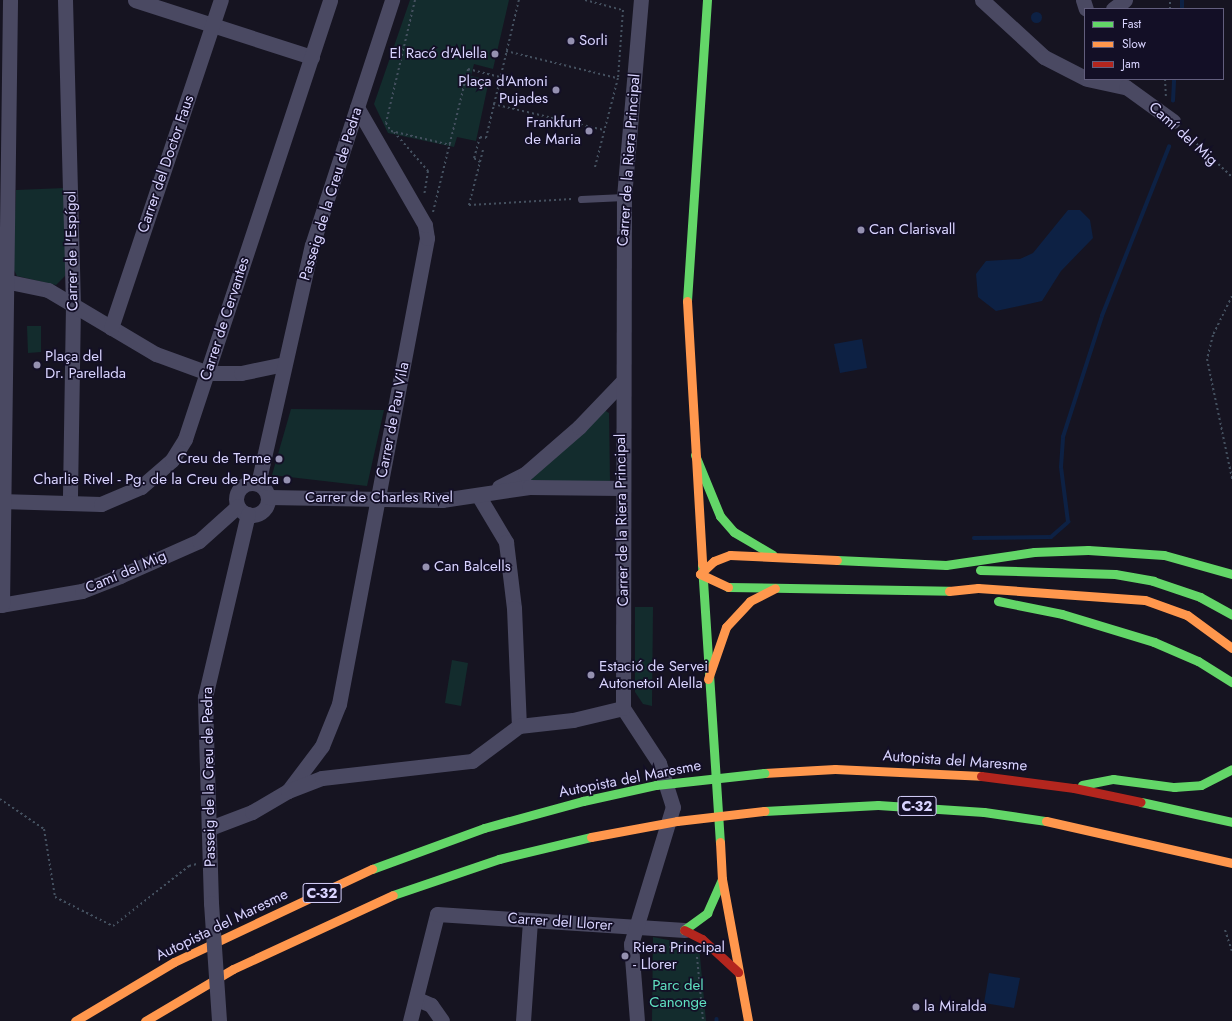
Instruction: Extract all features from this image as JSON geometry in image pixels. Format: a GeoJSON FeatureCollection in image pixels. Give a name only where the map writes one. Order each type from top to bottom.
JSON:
{"type":"FeatureCollection","features":[{"type":"Feature","properties":{"kind":"main road"},"geometry":{"type":"LineString","coordinates":[[706,0],[687,266],[700,574],[722,879],[724,932]]}},
{"type":"Feature","properties":{"kind":"main road"},"geometry":{"type":"LineString","coordinates":[[695,455],[720,516],[734,532],[782,558]]}},
{"type":"Feature","properties":{"kind":"main road"},"geometry":{"type":"LineString","coordinates":[[700,574],[714,561],[730,555],[946,565],[1051,551],[1140,552],[1183,558],[1232,574]]}},
{"type":"Feature","properties":{"kind":"main road"},"geometry":{"type":"LineString","coordinates":[[946,565],[968,570],[1078,572],[1138,578],[1200,597],[1232,616]]}},
{"type":"Feature","properties":{"kind":"main road"},"geometry":{"type":"LineString","coordinates":[[700,574],[714,584],[730,588],[780,586],[952,591],[978,588],[1092,593],[1145,600],[1187,615],[1232,648]]}},
{"type":"Feature","properties":{"kind":"main road"},"geometry":{"type":"LineString","coordinates":[[708,679],[726,627],[750,601],[780,586]]}},
{"type":"Feature","properties":{"kind":"main road"},"geometry":{"type":"LineString","coordinates":[[952,591],[1126,632],[1180,652],[1232,682]]}},
{"type":"Feature","properties":{"kind":"main road"},"geometry":{"type":"LineString","coordinates":[[1074,788],[1113,779],[1174,787],[1200,785],[1232,769]]}},
{"type":"Feature","properties":{"kind":"main road","name":"Autopista del Maresme"},"geometry":{"type":"LineString","coordinates":[[75,1021],[174,962],[396,858],[484,828],[583,801],[656,785],[764,773],[904,770],[1074,788],[1232,822]]}},
{"type":"Feature","properties":{"kind":"main road","name":"C-32"},"geometry":{"type":"LineString","coordinates":[[145,1021],[233,969],[409,888],[499,859],[591,837],[677,821],[764,811],[826,806],[928,806],[1069,825],[1232,864]]}},
{"type":"Feature","properties":{"kind":"main road"},"geometry":{"type":"LineString","coordinates":[[1069,825],[1225,872]]}},
{"type":"Feature","properties":{"kind":"main road"},"geometry":{"type":"LineString","coordinates":[[689,927],[707,913],[722,879]]}},
{"type":"Feature","properties":{"kind":"main road"},"geometry":{"type":"LineString","coordinates":[[689,927],[709,925]]}},
{"type":"Feature","properties":{"kind":"main road"},"geometry":{"type":"LineString","coordinates":[[689,927],[738,972]]}},
{"type":"Feature","properties":{"kind":"main road"},"geometry":{"type":"LineString","coordinates":[[724,932],[734,939],[738,972],[748,1021]]}},
{"type":"Feature","properties":{"kind":"main road"},"geometry":{"type":"LineString","coordinates":[[702,939],[724,932]]}},
{"type":"Feature","properties":{"kind":"street"},"geometry":{"type":"LineString","coordinates":[[1,605],[0,501],[3,280],[10,0]]}},
{"type":"Feature","properties":{"kind":"street","name":"Carrer de l'Espígol"},"geometry":{"type":"LineString","coordinates":[[65,0],[73,304],[70,501]]}},
{"type":"Feature","properties":{"kind":"street"},"geometry":{"type":"LineString","coordinates":[[135,0],[312,57]]}},
{"type":"Feature","properties":{"kind":"street","name":"Carrer del Doctor Faus"},"geometry":{"type":"LineString","coordinates":[[111,328],[221,0]]}},
{"type":"Feature","properties":{"kind":"street","name":"Carrer de Cervantes"},"geometry":{"type":"LineString","coordinates":[[0,501],[70,501],[101,504],[122,497],[155,477],[185,439],[330,0]]}},
{"type":"Feature","properties":{"kind":"street","name":"Passeig de la Creu de Pedra"},"geometry":{"type":"LineString","coordinates":[[219,1021],[210,861],[205,697],[243,510],[240,488],[258,484],[312,245],[392,0]]}},
{"type":"Feature","properties":{"kind":"street","name":"Carrer de la Riera Principal"},"geometry":{"type":"LineString","coordinates":[[623,708],[621,383],[624,197],[641,0]]}},
{"type":"Feature","properties":{"kind":"street","name":"Camí del Mig"},"geometry":{"type":"LineString","coordinates":[[982,0],[1044,57],[1084,78]]}},
{"type":"Feature","properties":{"kind":"street"},"geometry":{"type":"LineString","coordinates":[[1114,8],[1125,0]]}},
{"type":"Feature","properties":{"kind":"street","name":"Camí del Mig"},"geometry":{"type":"LineString","coordinates":[[1096,80],[1126,83],[1173,121]]}},
{"type":"Feature","properties":{"kind":"street","name":"Carrer de Pau Vila"},"geometry":{"type":"LineString","coordinates":[[322,778],[318,771],[322,746],[339,704],[427,238],[425,225],[357,107]]}},
{"type":"Feature","properties":{"kind":"street"},"geometry":{"type":"LineString","coordinates":[[3,280],[48,290],[156,354],[208,373],[241,373],[284,364]]}},
{"type":"Feature","properties":{"kind":"street","name":"Carrer de Charles Rivel"},"geometry":{"type":"LineString","coordinates":[[527,481],[621,383]]}},
{"type":"Feature","properties":{"kind":"street","name":"Carrer de Charles Rivel"},"geometry":{"type":"LineString","coordinates":[[268,497],[377,501],[442,500],[483,494],[527,481],[621,488]]}},
{"type":"Feature","properties":{"kind":"street"},"geometry":{"type":"LineString","coordinates":[[258,484],[268,497]]}},
{"type":"Feature","properties":{"kind":"street"},"geometry":{"type":"LineString","coordinates":[[483,494],[506,542],[514,608],[519,726]]}},
{"type":"Feature","properties":{"kind":"street","name":"Camí del Mig"},"geometry":{"type":"LineString","coordinates":[[1,605],[67,595],[120,576],[199,541],[243,510],[262,512],[268,497]]}},
{"type":"Feature","properties":{"kind":"street"},"geometry":{"type":"LineString","coordinates":[[210,828],[252,812],[288,790],[322,778],[472,761],[519,726],[573,720],[623,708],[659,763],[673,807],[657,867],[634,928],[631,944],[637,1021]]}},
{"type":"Feature","properties":{"kind":"street","name":"Carrer de Pau Vila"},"geometry":{"type":"LineString","coordinates":[[288,790],[322,746]]}},
{"type":"Feature","properties":{"kind":"street","name":"Carrer del Llorer"},"geometry":{"type":"LineString","coordinates":[[417,999],[437,914],[634,928],[689,927]]}},
{"type":"Feature","properties":{"kind":"street"},"geometry":{"type":"LineString","coordinates":[[523,1021],[530,920]]}},
{"type":"Feature","properties":{"kind":"street"},"geometry":{"type":"LineString","coordinates":[[410,1021],[417,999],[431,1005],[442,1021]]}},
{"type":"Feature","properties":{"kind":"lane"},"geometry":{"type":"LineString","coordinates":[[581,199],[624,197]]}},
{"type":"Feature","properties":{"kind":"path"},"geometry":{"type":"LineString","coordinates":[[415,0],[386,123],[428,171],[424,197]]}},
{"type":"Feature","properties":{"kind":"path"},"geometry":{"type":"LineString","coordinates":[[480,162],[474,158],[480,137],[486,138],[519,0]]}},
{"type":"Feature","properties":{"kind":"path"},"geometry":{"type":"LineString","coordinates":[[586,0],[623,10],[618,78],[595,167]]}},
{"type":"Feature","properties":{"kind":"path"},"geometry":{"type":"LineString","coordinates":[[506,51],[618,78],[635,80]]}},
{"type":"Feature","properties":{"kind":"path"},"geometry":{"type":"LineString","coordinates":[[432,216],[468,69],[500,77]]}},
{"type":"Feature","properties":{"kind":"path"},"geometry":{"type":"LineString","coordinates":[[493,104],[604,130]]}},
{"type":"Feature","properties":{"kind":"path","name":"Camí del Mig"},"geometry":{"type":"LineString","coordinates":[[1173,121],[1232,177]]}},
{"type":"Feature","properties":{"kind":"path"},"geometry":{"type":"LineString","coordinates":[[394,132],[450,145]]}},
{"type":"Feature","properties":{"kind":"path"},"geometry":{"type":"LineString","coordinates":[[483,150],[469,206],[581,199]]}},
{"type":"Feature","properties":{"kind":"path"},"geometry":{"type":"LineString","coordinates":[[1232,296],[1213,335],[1207,359],[1232,479]]}},
{"type":"Feature","properties":{"kind":"path"},"geometry":{"type":"LineString","coordinates":[[0,799],[44,829],[55,897],[113,926],[189,866],[210,861]]}},
{"type":"Feature","properties":{"kind":"path"},"geometry":{"type":"LineString","coordinates":[[1225,930],[1232,951]]}},
{"type":"Feature","properties":{"kind":"path"},"geometry":{"type":"LineString","coordinates":[[654,944],[688,951]]}},
{"type":"Feature","properties":{"kind":"path"},"geometry":{"type":"LineString","coordinates":[[695,952],[703,1021]]}},
{"type":"Feature","properties":{"kind":"green space"},"geometry":{"type":"Polygon","coordinates":[[[410,0],[509,0],[493,69],[474,64],[471,76],[489,80],[476,141],[457,137],[454,147],[388,133],[374,104],[410,0]]]}},
{"type":"Feature","properties":{"kind":"green space"},"geometry":{"type":"Polygon","coordinates":[[[65,188],[65,276],[56,285],[17,276],[13,268],[16,190],[65,188]]]}},
{"type":"Feature","properties":{"kind":"green space"},"geometry":{"type":"Polygon","coordinates":[[[27,326],[41,326],[41,352],[28,353],[27,326]]]}},
{"type":"Feature","properties":{"kind":"green space"},"geometry":{"type":"Polygon","coordinates":[[[291,409],[384,410],[367,486],[272,475],[291,409]]]}},
{"type":"Feature","properties":{"kind":"green space"},"geometry":{"type":"Polygon","coordinates":[[[604,410],[609,413],[610,483],[530,480],[529,477],[604,410]]]}},
{"type":"Feature","properties":{"kind":"green space"},"geometry":{"type":"Polygon","coordinates":[[[635,607],[653,607],[652,706],[643,704],[635,692],[635,607]]]}},
{"type":"Feature","properties":{"kind":"green space"},"geometry":{"type":"Polygon","coordinates":[[[452,660],[468,663],[461,706],[445,703],[452,660]]]}},
{"type":"Feature","properties":{"kind":"green space","name":"Parc del Canonge"},"geometry":{"type":"Polygon","coordinates":[[[653,937],[699,946],[706,1021],[652,1021],[653,937]]]}},
{"type":"Feature","properties":{"kind":"water"},"geometry":{"type":"Polygon","coordinates":[[[1034,12],[1038,12],[1040,13],[1040,21],[1034,22],[1031,19],[1031,15],[1034,12]]]}},
{"type":"Feature","properties":{"kind":"water"},"geometry":{"type":"Polygon","coordinates":[[[1068,210],[1080,210],[1090,220],[1093,238],[1061,271],[1042,301],[996,311],[978,297],[976,274],[986,261],[1020,259],[1033,253],[1068,210]]]}},
{"type":"Feature","properties":{"kind":"water"},"geometry":{"type":"Polygon","coordinates":[[[862,339],[867,368],[840,373],[834,344],[862,339]]]}},
{"type":"Feature","properties":{"kind":"water"},"geometry":{"type":"Polygon","coordinates":[[[989,973],[1020,978],[1014,1008],[984,1003],[989,973]]]}},
{"type":"Feature","properties":{"kind":"waterway"},"geometry":{"type":"LineString","coordinates":[[1182,0],[1182,8]]}},
{"type":"Feature","properties":{"kind":"waterway"},"geometry":{"type":"LineString","coordinates":[[1173,101],[1174,80]]}},
{"type":"Feature","properties":{"kind":"waterway"},"geometry":{"type":"LineString","coordinates":[[974,538],[1051,537],[1068,522],[1061,467],[1063,437],[1102,316],[1169,147]]}},
{"type":"Feature","properties":{"kind":"traffic: fast"},"geometry":{"type":"LineString","coordinates":[[687,301],[707,0]]}},
{"type":"Feature","properties":{"kind":"traffic: fast"},"geometry":{"type":"LineString","coordinates":[[695,455],[720,516],[734,532],[773,555]]}},
{"type":"Feature","properties":{"kind":"traffic: fast"},"geometry":{"type":"LineString","coordinates":[[837,560],[946,565],[1034,552],[1088,550],[1164,555],[1232,574]]}},
{"type":"Feature","properties":{"kind":"traffic: fast"},"geometry":{"type":"LineString","coordinates":[[702,565],[720,842]]}},
{"type":"Feature","properties":{"kind":"traffic: fast"},"geometry":{"type":"LineString","coordinates":[[980,570],[1115,574],[1153,581],[1200,597],[1232,615]]}},
{"type":"Feature","properties":{"kind":"traffic: fast"},"geometry":{"type":"LineString","coordinates":[[728,587],[949,591]]}},
{"type":"Feature","properties":{"kind":"traffic: fast"},"geometry":{"type":"LineString","coordinates":[[998,601],[1062,614],[1154,642],[1198,661],[1232,682]]}},
{"type":"Feature","properties":{"kind":"traffic: fast"},"geometry":{"type":"LineString","coordinates":[[1082,785],[1113,779],[1174,787],[1201,785],[1232,769]]}},
{"type":"Feature","properties":{"kind":"traffic: fast"},"geometry":{"type":"LineString","coordinates":[[583,801],[656,785],[764,773]]}},
{"type":"Feature","properties":{"kind":"traffic: fast"},"geometry":{"type":"LineString","coordinates":[[372,869],[484,828],[583,801]]}},
{"type":"Feature","properties":{"kind":"traffic: fast"},"geometry":{"type":"LineString","coordinates":[[1141,802],[1232,822]]}},
{"type":"Feature","properties":{"kind":"traffic: fast"},"geometry":{"type":"LineString","coordinates":[[764,811],[878,805],[984,812],[1046,821]]}},
{"type":"Feature","properties":{"kind":"traffic: fast"},"geometry":{"type":"LineString","coordinates":[[393,895],[499,859],[591,837]]}},
{"type":"Feature","properties":{"kind":"traffic: fast"},"geometry":{"type":"LineString","coordinates":[[684,930],[707,913],[722,879]]}},
{"type":"Feature","properties":{"kind":"traffic: slow"},"geometry":{"type":"LineString","coordinates":[[687,301],[702,565]]}},
{"type":"Feature","properties":{"kind":"traffic: slow"},"geometry":{"type":"LineString","coordinates":[[728,587],[700,574],[714,561],[730,555],[837,560]]}},
{"type":"Feature","properties":{"kind":"traffic: slow"},"geometry":{"type":"LineString","coordinates":[[708,679],[726,627],[750,601],[775,588]]}},
{"type":"Feature","properties":{"kind":"traffic: slow"},"geometry":{"type":"LineString","coordinates":[[949,591],[978,588],[1145,600],[1187,615],[1232,648]]}},
{"type":"Feature","properties":{"kind":"traffic: slow"},"geometry":{"type":"LineString","coordinates":[[764,773],[835,769],[981,776]]}},
{"type":"Feature","properties":{"kind":"traffic: slow"},"geometry":{"type":"LineString","coordinates":[[591,837],[677,821],[764,811]]}},
{"type":"Feature","properties":{"kind":"traffic: slow"},"geometry":{"type":"LineString","coordinates":[[1046,821],[1232,863]]}},
{"type":"Feature","properties":{"kind":"traffic: slow"},"geometry":{"type":"LineString","coordinates":[[720,842],[722,879],[748,1021]]}},
{"type":"Feature","properties":{"kind":"traffic: slow"},"geometry":{"type":"LineString","coordinates":[[75,1021],[174,962],[372,869]]}},
{"type":"Feature","properties":{"kind":"traffic: slow"},"geometry":{"type":"LineString","coordinates":[[145,1021],[233,969],[393,895]]}},
{"type":"Feature","properties":{"kind":"traffic: jam"},"geometry":{"type":"LineString","coordinates":[[981,776],[1074,788],[1141,802]]}},
{"type":"Feature","properties":{"kind":"traffic: jam"},"geometry":{"type":"LineString","coordinates":[[684,930],[702,939],[738,972]]}},
{"type":"Feature","properties":{"kind":"place","name":"Sorli"},"geometry":{"type":"Point","coordinates":[571,41]}},
{"type":"Feature","properties":{"kind":"place","name":"El Racó d'Alella"},"geometry":{"type":"Point","coordinates":[495,54]}},
{"type":"Feature","properties":{"kind":"place","name":"Plaça d'Antoni Pujades"},"geometry":{"type":"Point","coordinates":[556,90]}},
{"type":"Feature","properties":{"kind":"place","name":"Frankfurt de Maria"},"geometry":{"type":"Point","coordinates":[589,131]}},
{"type":"Feature","properties":{"kind":"place","name":"Can Clarisvall"},"geometry":{"type":"Point","coordinates":[861,230]}},
{"type":"Feature","properties":{"kind":"place","name":"Plaça del Dr. Parellada"},"geometry":{"type":"Point","coordinates":[37,365]}},
{"type":"Feature","properties":{"kind":"place","name":"Creu de Terme"},"geometry":{"type":"Point","coordinates":[279,459]}},
{"type":"Feature","properties":{"kind":"place","name":"Charlie Rivel - Pg. de la Creu de Pedra"},"geometry":{"type":"Point","coordinates":[287,480]}},
{"type":"Feature","properties":{"kind":"place","name":"Can Balcells"},"geometry":{"type":"Point","coordinates":[426,567]}},
{"type":"Feature","properties":{"kind":"place","name":"Estació de Servei Autonetoil Alella"},"geometry":{"type":"Point","coordinates":[591,675]}},
{"type":"Feature","properties":{"kind":"place","name":"Riera Principal - Llorer"},"geometry":{"type":"Point","coordinates":[625,956]}},
{"type":"Feature","properties":{"kind":"place","name":"la Miralda"},"geometry":{"type":"Point","coordinates":[916,1007]}}]}
